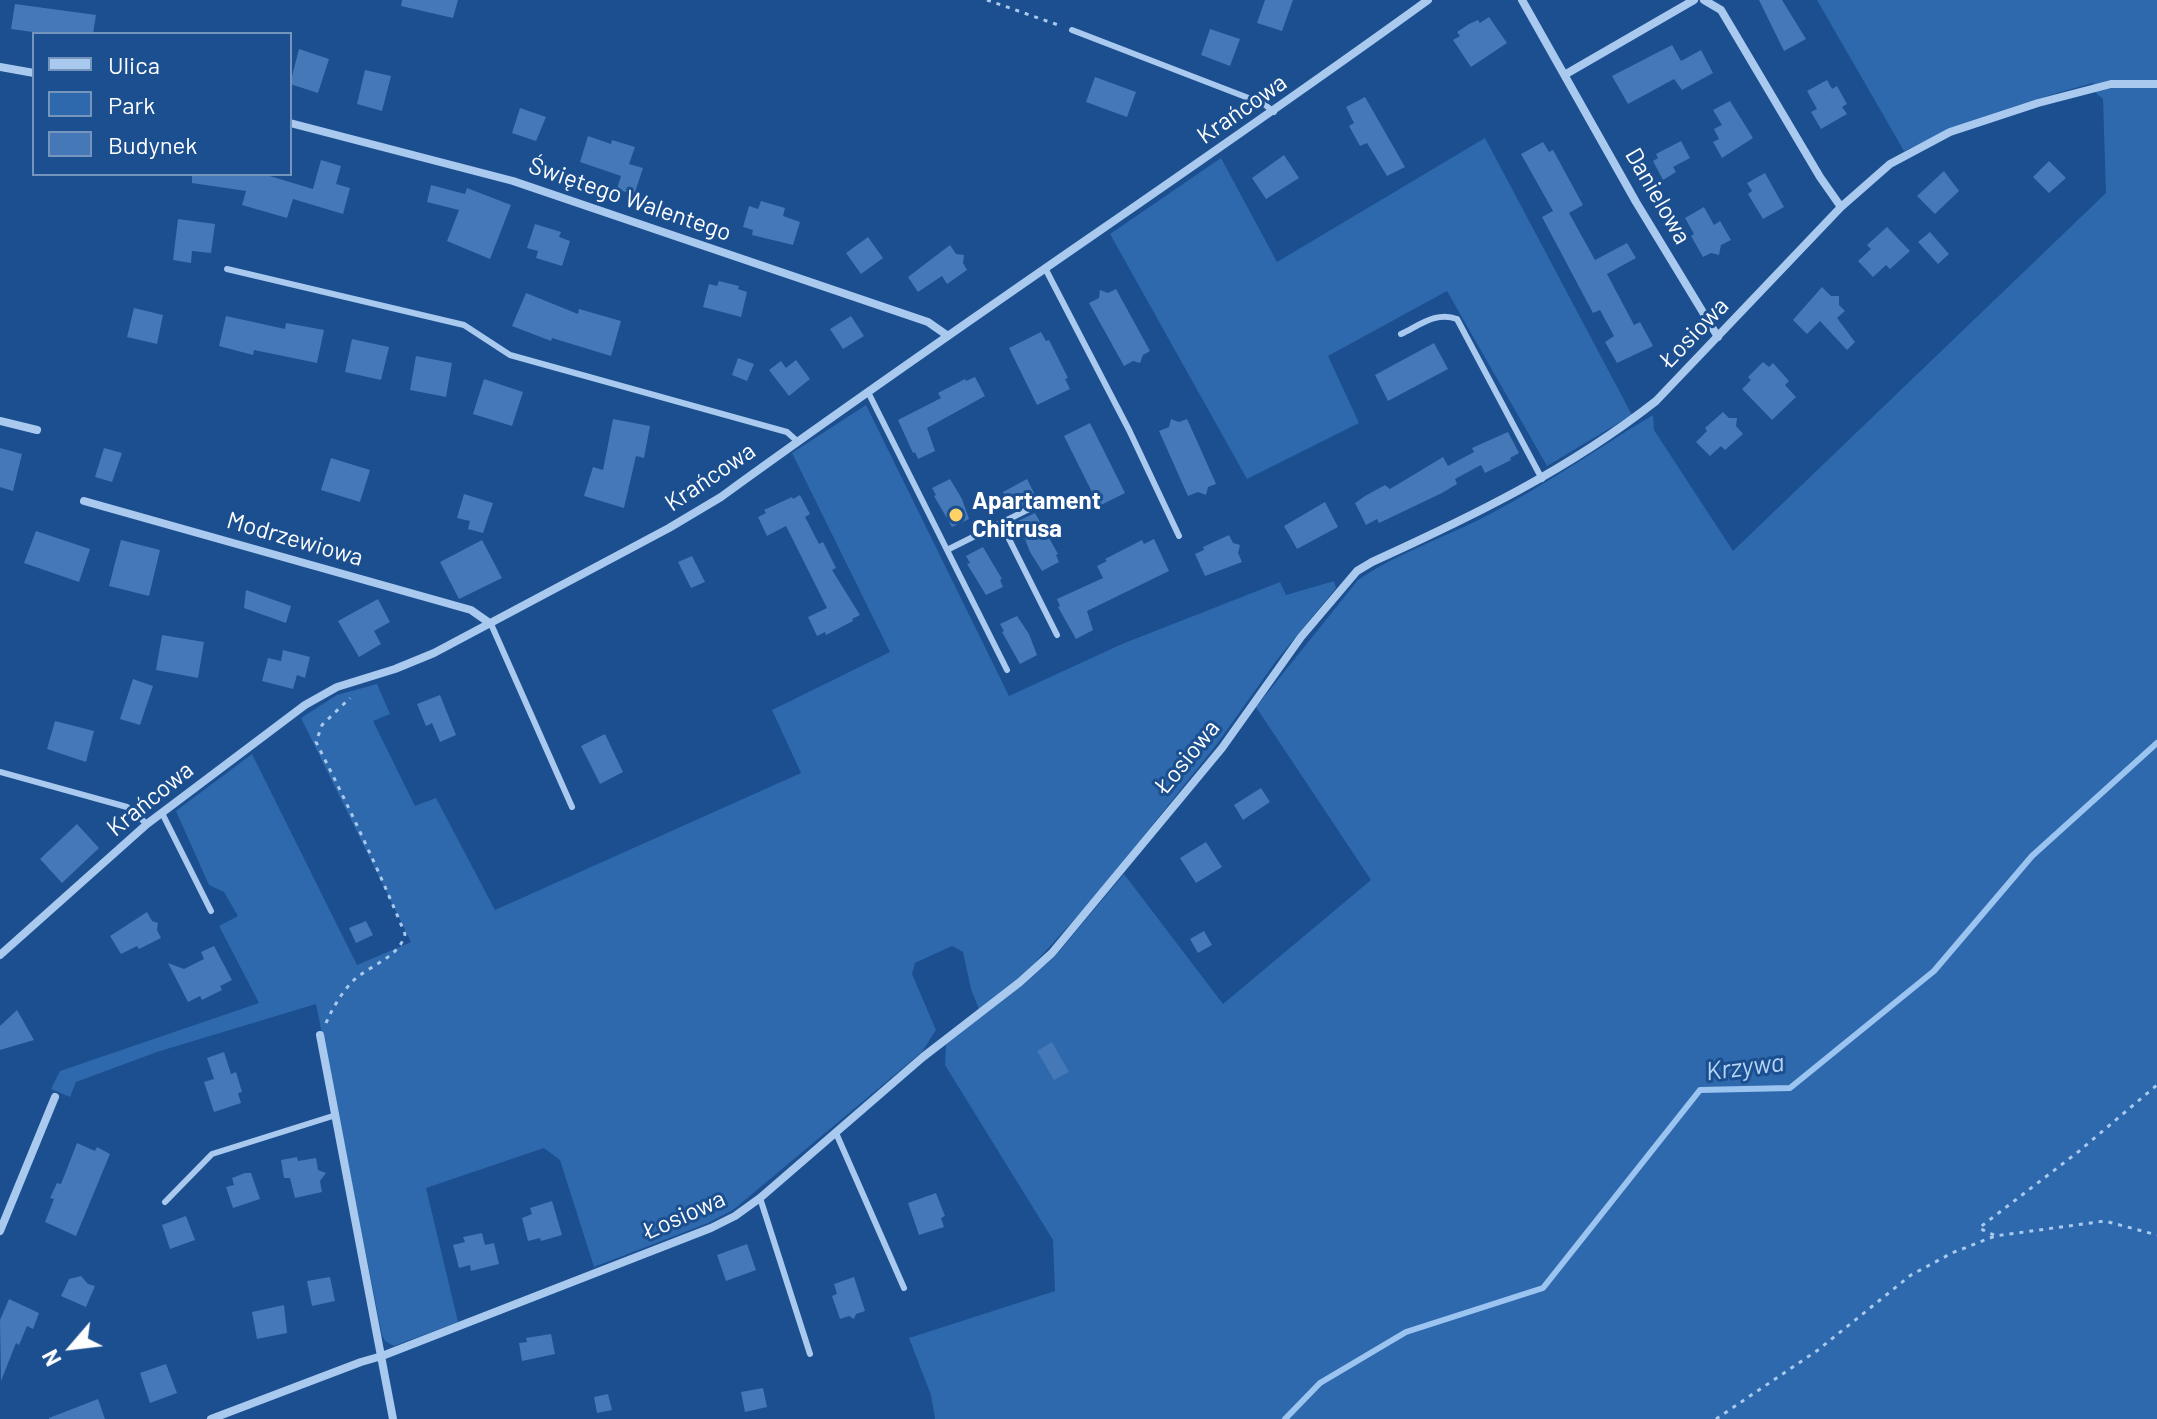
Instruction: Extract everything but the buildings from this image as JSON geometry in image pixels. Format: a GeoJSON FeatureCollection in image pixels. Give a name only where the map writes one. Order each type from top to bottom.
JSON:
{"type":"FeatureCollection","features":[{"type":"Feature","properties":{"kind":"street","name":"Krańcowa"},"geometry":{"type":"LineString","coordinates":[[0,955],[147,824],[305,705],[329,690],[408,663],[491,624],[721,497],[1045,268],[1274,112],[1428,0]]}},
{"type":"Feature","properties":{"kind":"street","name":"Danielowa"},"geometry":{"type":"LineString","coordinates":[[1522,0],[1636,202],[1718,337]]}},
{"type":"Feature","properties":{"kind":"street"},"geometry":{"type":"LineString","coordinates":[[1566,74],[1694,0]]}},
{"type":"Feature","properties":{"kind":"street"},"geometry":{"type":"LineString","coordinates":[[1704,0],[1721,10],[1841,207]]}},
{"type":"Feature","properties":{"kind":"street"},"geometry":{"type":"LineString","coordinates":[[0,67],[32,73]]}},
{"type":"Feature","properties":{"kind":"street","name":"Łosiowa"},"geometry":{"type":"LineString","coordinates":[[211,1419],[382,1356],[735,1216],[1052,953],[1222,748],[1301,637],[1357,571],[1542,479],[1629,423],[1656,401],[1841,207],[1890,164],[1950,132],[2038,103],[2111,84],[2156,84]]}},
{"type":"Feature","properties":{"kind":"street","name":"Świętego Walentego"},"geometry":{"type":"LineString","coordinates":[[292,124],[513,181],[928,322],[948,336]]}},
{"type":"Feature","properties":{"kind":"street"},"geometry":{"type":"LineString","coordinates":[[0,421],[37,430]]}},
{"type":"Feature","properties":{"kind":"street","name":"Modrzewiowa"},"geometry":{"type":"LineString","coordinates":[[84,501],[471,610],[491,624]]}},
{"type":"Feature","properties":{"kind":"street"},"geometry":{"type":"LineString","coordinates":[[320,1035],[393,1419]]}},
{"type":"Feature","properties":{"kind":"street"},"geometry":{"type":"LineString","coordinates":[[0,1231],[55,1097]]}},
{"type":"Feature","properties":{"kind":"lane"},"geometry":{"type":"LineString","coordinates":[[1072,30],[1264,104],[1274,112]]}},
{"type":"Feature","properties":{"kind":"lane"},"geometry":{"type":"LineString","coordinates":[[1045,268],[1129,430],[1179,536]]}},
{"type":"Feature","properties":{"kind":"lane"},"geometry":{"type":"LineString","coordinates":[[227,269],[464,325],[510,355],[787,432],[797,441]]}},
{"type":"Feature","properties":{"kind":"lane"},"geometry":{"type":"LineString","coordinates":[[1401,334],[1434,317],[1446,314],[1457,319],[1542,479]]}},
{"type":"Feature","properties":{"kind":"lane"},"geometry":{"type":"LineString","coordinates":[[868,392],[1007,670]]}},
{"type":"Feature","properties":{"kind":"lane"},"geometry":{"type":"LineString","coordinates":[[947,550],[1041,503]]}},
{"type":"Feature","properties":{"kind":"lane"},"geometry":{"type":"LineString","coordinates":[[1001,523],[1057,635]]}},
{"type":"Feature","properties":{"kind":"lane"},"geometry":{"type":"LineString","coordinates":[[491,624],[572,807]]}},
{"type":"Feature","properties":{"kind":"lane"},"geometry":{"type":"LineString","coordinates":[[0,772],[127,807],[147,824]]}},
{"type":"Feature","properties":{"kind":"lane"},"geometry":{"type":"LineString","coordinates":[[162,813],[211,911]]}},
{"type":"Feature","properties":{"kind":"lane"},"geometry":{"type":"LineString","coordinates":[[165,1202],[212,1154],[336,1115]]}},
{"type":"Feature","properties":{"kind":"lane"},"geometry":{"type":"LineString","coordinates":[[836,1133],[904,1288]]}},
{"type":"Feature","properties":{"kind":"lane"},"geometry":{"type":"LineString","coordinates":[[760,1198],[810,1354]]}},
{"type":"Feature","properties":{"kind":"path"},"geometry":{"type":"LineString","coordinates":[[987,0],[1072,30]]}},
{"type":"Feature","properties":{"kind":"path"},"geometry":{"type":"LineString","coordinates":[[320,1035],[331,1010],[345,990],[356,978],[400,947],[405,934],[345,797],[316,742],[322,725],[344,706],[356,689],[356,680]]}},
{"type":"Feature","properties":{"kind":"path"},"geometry":{"type":"LineString","coordinates":[[1995,1236],[1979,1228],[2078,1152],[2157,1085]]}},
{"type":"Feature","properties":{"kind":"path"},"geometry":{"type":"LineString","coordinates":[[1716,1419],[1818,1350],[1911,1275],[1952,1253],[1995,1236],[2105,1221],[2157,1235]]}},
{"type":"Feature","properties":{"kind":"green space"},"geometry":{"type":"Polygon","coordinates":[[[1817,0],[2157,0],[2157,1419],[935,1419],[931,1395],[909,1338],[1055,1291],[1053,1240],[945,1065],[946,1044],[1024,984],[1056,955],[1124,874],[1223,1004],[1371,880],[1256,707],[1358,580],[1511,502],[1653,415],[1654,430],[1733,551],[2106,193],[2103,99],[2095,92],[2093,83],[1996,112],[1904,151],[1817,0]]]}},
{"type":"Feature","properties":{"kind":"green space"},"geometry":{"type":"Polygon","coordinates":[[[1485,138],[1632,415],[1547,466],[1447,291],[1328,356],[1359,423],[1247,479],[1110,234],[1221,158],[1277,262],[1485,138]]]}},
{"type":"Feature","properties":{"kind":"green space"},"geometry":{"type":"Polygon","coordinates":[[[866,405],[1009,696],[1122,644],[1280,582],[1286,595],[1334,581],[1336,588],[1276,661],[1217,744],[1095,897],[1020,979],[979,1009],[963,952],[952,946],[915,963],[912,974],[936,1030],[922,1052],[733,1210],[708,1223],[594,1267],[560,1160],[544,1148],[426,1188],[458,1322],[394,1346],[382,1335],[316,1004],[157,1052],[76,1082],[70,1097],[51,1089],[60,1071],[259,1003],[219,926],[238,916],[224,892],[209,885],[176,811],[252,754],[357,965],[411,942],[301,718],[337,695],[377,684],[390,714],[373,721],[415,806],[436,798],[495,910],[801,773],[772,710],[890,652],[792,453],[866,405]]]}},
{"type":"Feature","properties":{"kind":"waterway","name":"Krzywa"},"geometry":{"type":"LineString","coordinates":[[1285,1419],[1320,1383],[1406,1332],[1543,1288],[1700,1090],[1790,1088],[1934,971],[2032,856],[2157,743]]}},
{"type":"Feature","properties":{"kind":"place","name":"Apartament Chitrusa"},"geometry":{"type":"Point","coordinates":[956,515]}}]}
